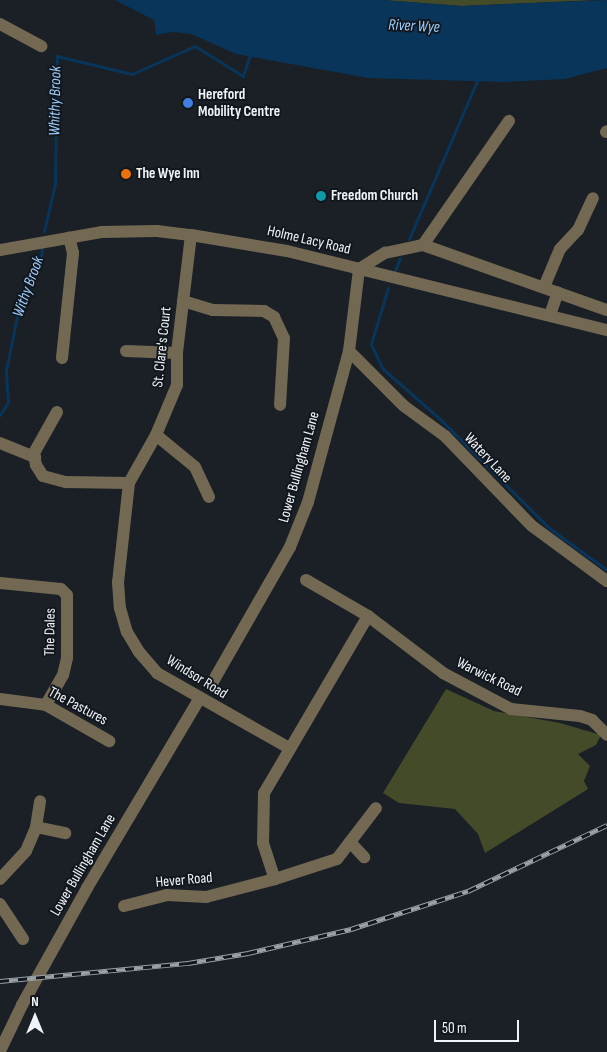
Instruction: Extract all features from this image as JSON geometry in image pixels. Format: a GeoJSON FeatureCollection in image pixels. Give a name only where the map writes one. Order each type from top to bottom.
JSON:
{"type":"FeatureCollection","features":[{"type":"Feature","properties":{"kind":"street"},"geometry":{"type":"LineString","coordinates":[[0,24],[41,46]]}},
{"type":"Feature","properties":{"kind":"street"},"geometry":{"type":"LineString","coordinates":[[423,245],[509,122]]}},
{"type":"Feature","properties":{"kind":"street"},"geometry":{"type":"LineString","coordinates":[[544,288],[560,249],[578,230],[593,198]]}},
{"type":"Feature","properties":{"kind":"street","name":"Holme Lacy Road"},"geometry":{"type":"LineString","coordinates":[[0,250],[70,237],[122,230],[191,235],[287,251],[550,315],[606,325]]}},
{"type":"Feature","properties":{"kind":"street","name":"St. Clare's Court"},"geometry":{"type":"LineString","coordinates":[[128,483],[156,436],[176,384],[177,353],[191,235]]}},
{"type":"Feature","properties":{"kind":"street"},"geometry":{"type":"LineString","coordinates":[[62,358],[74,253],[70,237]]}},
{"type":"Feature","properties":{"kind":"street"},"geometry":{"type":"LineString","coordinates":[[359,268],[385,253],[423,245],[607,310]]}},
{"type":"Feature","properties":{"kind":"street","name":"Lower Bullingham Lane"},"geometry":{"type":"LineString","coordinates":[[211,684],[299,526],[349,351],[359,268]]}},
{"type":"Feature","properties":{"kind":"street"},"geometry":{"type":"LineString","coordinates":[[550,315],[558,292]]}},
{"type":"Feature","properties":{"kind":"street"},"geometry":{"type":"LineString","coordinates":[[183,300],[212,310],[264,311],[274,317],[284,338],[280,405]]}},
{"type":"Feature","properties":{"kind":"street"},"geometry":{"type":"LineString","coordinates":[[126,351],[177,353]]}},
{"type":"Feature","properties":{"kind":"street","name":"Watery Lane"},"geometry":{"type":"LineString","coordinates":[[349,351],[404,406],[445,436],[532,526],[607,581]]}},
{"type":"Feature","properties":{"kind":"street"},"geometry":{"type":"LineString","coordinates":[[57,412],[40,440],[35,456],[36,465],[43,476],[56,481],[128,483]]}},
{"type":"Feature","properties":{"kind":"street"},"geometry":{"type":"LineString","coordinates":[[156,436],[195,467],[209,497]]}},
{"type":"Feature","properties":{"kind":"street"},"geometry":{"type":"LineString","coordinates":[[0,443],[35,456]]}},
{"type":"Feature","properties":{"kind":"street","name":"Windsor Road"},"geometry":{"type":"LineString","coordinates":[[128,483],[118,582],[120,608],[127,632],[139,652],[157,673],[199,700],[289,748]]}},
{"type":"Feature","properties":{"kind":"street","name":"Warwick Road"},"geometry":{"type":"LineString","coordinates":[[306,580],[368,616],[443,673],[511,709],[580,716],[592,720],[607,735]]}},
{"type":"Feature","properties":{"kind":"street","name":"The Dales"},"geometry":{"type":"LineString","coordinates":[[0,583],[61,589],[67,595],[67,658],[63,675],[46,705]]}},
{"type":"Feature","properties":{"kind":"street"},"geometry":{"type":"LineString","coordinates":[[275,879],[263,842],[264,793],[368,616]]}},
{"type":"Feature","properties":{"kind":"street","name":"The Pastures"},"geometry":{"type":"LineString","coordinates":[[0,698],[46,705],[109,741]]}},
{"type":"Feature","properties":{"kind":"street","name":"Lower Bullingham Lane"},"geometry":{"type":"LineString","coordinates":[[0,1051],[22,1005],[87,888],[199,700]]}},
{"type":"Feature","properties":{"kind":"street"},"geometry":{"type":"LineString","coordinates":[[0,880],[26,850],[36,827],[40,801]]}},
{"type":"Feature","properties":{"kind":"street","name":"Hever Road"},"geometry":{"type":"LineString","coordinates":[[124,906],[167,895],[206,897],[275,879],[337,859],[376,808]]}},
{"type":"Feature","properties":{"kind":"street"},"geometry":{"type":"LineString","coordinates":[[36,827],[65,833]]}},
{"type":"Feature","properties":{"kind":"street"},"geometry":{"type":"LineString","coordinates":[[350,842],[364,857]]}},
{"type":"Feature","properties":{"kind":"street"},"geometry":{"type":"LineString","coordinates":[[0,904],[24,939]]}},
{"type":"Feature","properties":{"kind":"green space"},"geometry":{"type":"Polygon","coordinates":[[[382,0],[597,0],[462,6],[382,0]]]}},
{"type":"Feature","properties":{"kind":"green space"},"geometry":{"type":"Polygon","coordinates":[[[446,689],[494,711],[560,723],[601,735],[596,745],[578,754],[590,766],[584,781],[588,789],[485,853],[478,834],[455,809],[399,803],[383,793],[446,689]]]}},
{"type":"Feature","properties":{"kind":"water","name":"River Wye"},"geometry":{"type":"Polygon","coordinates":[[[115,0],[382,0],[462,6],[607,0],[607,68],[565,79],[504,82],[368,78],[236,54],[191,34],[172,32],[156,35],[154,20],[115,0]]]}},
{"type":"Feature","properties":{"kind":"waterway","name":"Whithy Brook"},"geometry":{"type":"LineString","coordinates":[[44,231],[55,184],[57,56],[132,74],[195,46],[243,76],[250,54]]}},
{"type":"Feature","properties":{"kind":"waterway"},"geometry":{"type":"LineString","coordinates":[[409,239],[478,79]]}},
{"type":"Feature","properties":{"kind":"waterway","name":"Withy Brook"},"geometry":{"type":"LineString","coordinates":[[0,415],[8,402],[6,371],[17,316],[41,258],[42,246]]}},
{"type":"Feature","properties":{"kind":"waterway"},"geometry":{"type":"LineString","coordinates":[[395,271],[400,258]]}},
{"type":"Feature","properties":{"kind":"waterway"},"geometry":{"type":"LineString","coordinates":[[388,288],[371,344],[382,368],[439,418],[549,528],[607,570]]}},
{"type":"Feature","properties":{"kind":"railway"},"geometry":{"type":"LineString","coordinates":[[0,981],[188,963],[248,953],[351,929],[468,891],[607,825]]}},
{"type":"Feature","properties":{"kind":"place","name":"Hereford Mobility Centre"},"geometry":{"type":"Point","coordinates":[188,103]}},
{"type":"Feature","properties":{"kind":"place","name":"The Wye Inn"},"geometry":{"type":"Point","coordinates":[126,174]}},
{"type":"Feature","properties":{"kind":"place","name":"Freedom Church"},"geometry":{"type":"Point","coordinates":[321,196]}}]}
